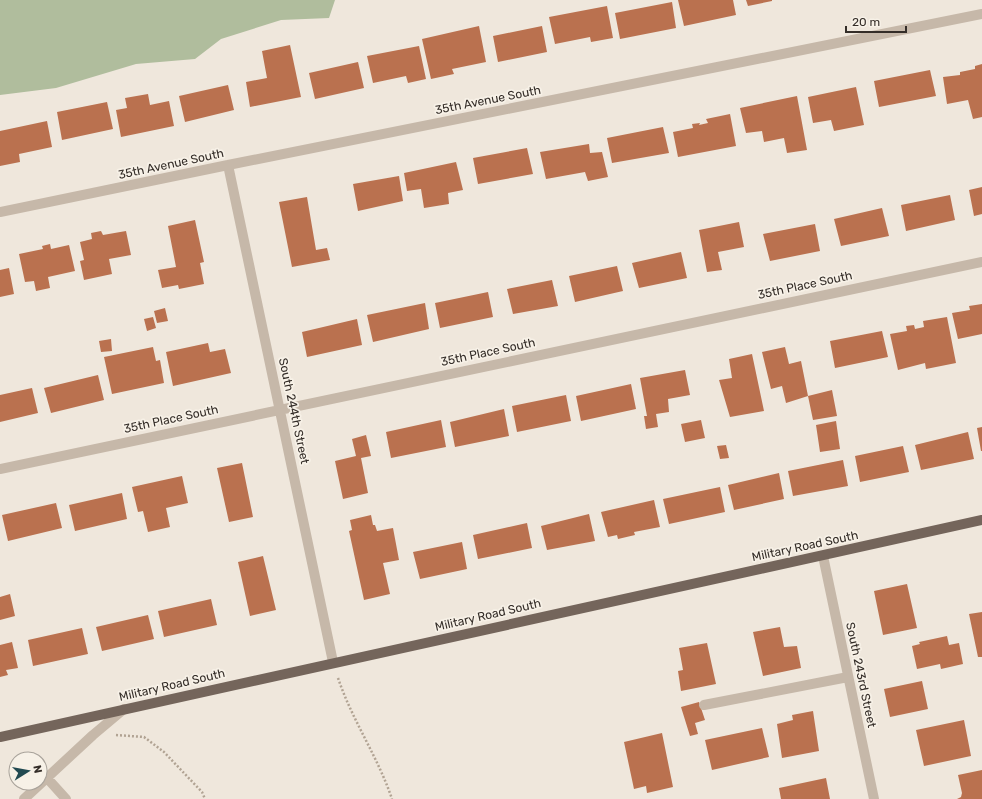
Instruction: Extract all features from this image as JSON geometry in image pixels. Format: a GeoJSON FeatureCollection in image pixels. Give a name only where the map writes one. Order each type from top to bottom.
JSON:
{"type":"FeatureCollection","features":[{"type":"Feature","properties":{"kind":"main road","name":"Military Road South"},"geometry":{"type":"LineString","coordinates":[[0,737],[333,662],[982,520]]}},
{"type":"Feature","properties":{"kind":"street","name":"35th Avenue South"},"geometry":{"type":"LineString","coordinates":[[0,212],[982,14]]}},
{"type":"Feature","properties":{"kind":"street","name":"South 244th Street"},"geometry":{"type":"LineString","coordinates":[[228,165],[333,662]]}},
{"type":"Feature","properties":{"kind":"street","name":"35th Place South"},"geometry":{"type":"LineString","coordinates":[[0,469],[982,262]]}},
{"type":"Feature","properties":{"kind":"street","name":"South 243rd Street"},"geometry":{"type":"LineString","coordinates":[[823,556],[874,799]]}},
{"type":"Feature","properties":{"kind":"street"},"geometry":{"type":"LineString","coordinates":[[704,705],[848,677]]}},
{"type":"Feature","properties":{"kind":"street"},"geometry":{"type":"LineString","coordinates":[[48,777],[93,734],[124,710]]}},
{"type":"Feature","properties":{"kind":"street"},"geometry":{"type":"LineString","coordinates":[[48,779],[66,799]]}},
{"type":"Feature","properties":{"kind":"street"},"geometry":{"type":"LineString","coordinates":[[24,799],[33,791]]}},
{"type":"Feature","properties":{"kind":"path"},"geometry":{"type":"LineString","coordinates":[[333,662],[345,697],[381,771],[392,799]]}},
{"type":"Feature","properties":{"kind":"path"},"geometry":{"type":"LineString","coordinates":[[93,734],[144,737],[164,752],[202,792],[205,799]]}},
{"type":"Feature","properties":{"kind":"green space"},"geometry":{"type":"Polygon","coordinates":[[[0,0],[335,0],[329,18],[281,20],[221,39],[195,59],[136,64],[56,88],[0,95],[0,0]]]}},
{"type":"Feature","properties":{"kind":"building"},"geometry":{"type":"Polygon","coordinates":[[[678,0],[733,0],[736,15],[684,26],[678,0]]]}},
{"type":"Feature","properties":{"kind":"building"},"geometry":{"type":"Polygon","coordinates":[[[746,0],[772,0],[772,1],[748,6],[746,0]]]}},
{"type":"Feature","properties":{"kind":"building"},"geometry":{"type":"Polygon","coordinates":[[[672,2],[676,28],[620,39],[615,13],[672,2]]]}},
{"type":"Feature","properties":{"kind":"building"},"geometry":{"type":"Polygon","coordinates":[[[607,6],[613,38],[591,42],[590,37],[555,44],[549,17],[607,6]]]}},
{"type":"Feature","properties":{"kind":"building"},"geometry":{"type":"Polygon","coordinates":[[[479,26],[486,62],[452,69],[454,74],[431,79],[422,39],[479,26]]]}},
{"type":"Feature","properties":{"kind":"building"},"geometry":{"type":"Polygon","coordinates":[[[542,26],[547,52],[498,62],[493,36],[542,26]]]}},
{"type":"Feature","properties":{"kind":"building"},"geometry":{"type":"Polygon","coordinates":[[[290,45],[301,97],[250,107],[246,82],[267,78],[262,51],[290,45]]]}},
{"type":"Feature","properties":{"kind":"building"},"geometry":{"type":"Polygon","coordinates":[[[419,46],[426,79],[408,83],[406,76],[373,83],[367,56],[419,46]]]}},
{"type":"Feature","properties":{"kind":"building"},"geometry":{"type":"Polygon","coordinates":[[[358,62],[364,88],[315,99],[309,73],[358,62]]]}},
{"type":"Feature","properties":{"kind":"building"},"geometry":{"type":"Polygon","coordinates":[[[982,64],[982,117],[973,119],[968,100],[947,104],[943,77],[960,75],[960,72],[975,69],[975,66],[982,64]]]}},
{"type":"Feature","properties":{"kind":"building"},"geometry":{"type":"Polygon","coordinates":[[[930,70],[936,96],[879,107],[874,81],[930,70]]]}},
{"type":"Feature","properties":{"kind":"building"},"geometry":{"type":"Polygon","coordinates":[[[228,85],[234,110],[185,122],[179,96],[228,85]]]}},
{"type":"Feature","properties":{"kind":"building"},"geometry":{"type":"Polygon","coordinates":[[[856,87],[864,125],[834,131],[831,120],[813,123],[808,97],[856,87]]]}},
{"type":"Feature","properties":{"kind":"building"},"geometry":{"type":"Polygon","coordinates":[[[148,94],[150,105],[169,101],[174,126],[121,137],[116,110],[127,108],[125,98],[148,94]]]}},
{"type":"Feature","properties":{"kind":"building"},"geometry":{"type":"Polygon","coordinates":[[[797,96],[807,150],[787,153],[784,138],[764,142],[762,131],[746,133],[740,108],[797,96]]]}},
{"type":"Feature","properties":{"kind":"building"},"geometry":{"type":"Polygon","coordinates":[[[107,102],[113,129],[62,140],[57,112],[107,102]]]}},
{"type":"Feature","properties":{"kind":"building"},"geometry":{"type":"Polygon","coordinates":[[[730,114],[736,146],[678,157],[673,132],[693,128],[692,124],[700,123],[699,125],[708,123],[706,119],[730,114]]]}},
{"type":"Feature","properties":{"kind":"building"},"geometry":{"type":"Polygon","coordinates":[[[47,121],[52,147],[19,154],[20,162],[0,166],[0,131],[47,121]]]}},
{"type":"Feature","properties":{"kind":"building"},"geometry":{"type":"Polygon","coordinates":[[[663,127],[669,153],[612,163],[607,138],[663,127]]]}},
{"type":"Feature","properties":{"kind":"building"},"geometry":{"type":"Polygon","coordinates":[[[589,144],[590,153],[602,152],[608,177],[588,181],[585,172],[546,179],[540,152],[589,144]]]}},
{"type":"Feature","properties":{"kind":"building"},"geometry":{"type":"Polygon","coordinates":[[[527,148],[533,174],[478,184],[473,158],[527,148]]]}},
{"type":"Feature","properties":{"kind":"building"},"geometry":{"type":"Polygon","coordinates":[[[456,162],[463,190],[448,193],[449,204],[424,208],[421,189],[407,191],[404,173],[456,162]]]}},
{"type":"Feature","properties":{"kind":"building"},"geometry":{"type":"Polygon","coordinates":[[[399,176],[403,201],[358,211],[353,184],[399,176]]]}},
{"type":"Feature","properties":{"kind":"building"},"geometry":{"type":"Polygon","coordinates":[[[982,187],[982,214],[974,216],[969,190],[982,187]]]}},
{"type":"Feature","properties":{"kind":"building"},"geometry":{"type":"Polygon","coordinates":[[[950,195],[955,220],[906,231],[901,205],[950,195]]]}},
{"type":"Feature","properties":{"kind":"building"},"geometry":{"type":"Polygon","coordinates":[[[307,197],[316,250],[327,248],[330,260],[292,267],[279,202],[307,197]]]}},
{"type":"Feature","properties":{"kind":"building"},"geometry":{"type":"Polygon","coordinates":[[[882,208],[889,236],[841,246],[834,219],[882,208]]]}},
{"type":"Feature","properties":{"kind":"building"},"geometry":{"type":"Polygon","coordinates":[[[195,220],[204,262],[200,263],[204,284],[179,289],[178,285],[162,288],[158,270],[176,267],[168,226],[195,220]]]}},
{"type":"Feature","properties":{"kind":"building"},"geometry":{"type":"Polygon","coordinates":[[[739,222],[744,247],[718,252],[722,270],[707,272],[699,230],[739,222]]]}},
{"type":"Feature","properties":{"kind":"building"},"geometry":{"type":"Polygon","coordinates":[[[815,224],[820,251],[770,261],[763,234],[815,224]]]}},
{"type":"Feature","properties":{"kind":"building"},"geometry":{"type":"Polygon","coordinates":[[[101,231],[103,235],[126,231],[131,255],[109,259],[112,274],[84,280],[80,261],[84,260],[80,242],[92,239],[91,233],[101,231]]]}},
{"type":"Feature","properties":{"kind":"building"},"geometry":{"type":"Polygon","coordinates":[[[50,244],[51,249],[69,245],[75,271],[48,277],[50,288],[36,291],[34,281],[25,282],[19,254],[43,249],[42,246],[50,244]]]}},
{"type":"Feature","properties":{"kind":"building"},"geometry":{"type":"Polygon","coordinates":[[[681,252],[687,278],[639,288],[632,263],[681,252]]]}},
{"type":"Feature","properties":{"kind":"building"},"geometry":{"type":"Polygon","coordinates":[[[617,266],[623,291],[575,302],[569,276],[617,266]]]}},
{"type":"Feature","properties":{"kind":"building"},"geometry":{"type":"Polygon","coordinates":[[[9,268],[14,294],[0,297],[0,270],[9,268]]]}},
{"type":"Feature","properties":{"kind":"building"},"geometry":{"type":"Polygon","coordinates":[[[552,280],[558,306],[513,314],[507,289],[552,280]]]}},
{"type":"Feature","properties":{"kind":"building"},"geometry":{"type":"Polygon","coordinates":[[[488,292],[493,317],[440,328],[435,303],[488,292]]]}},
{"type":"Feature","properties":{"kind":"building"},"geometry":{"type":"Polygon","coordinates":[[[425,303],[429,329],[373,342],[367,315],[425,303]]]}},
{"type":"Feature","properties":{"kind":"building"},"geometry":{"type":"Polygon","coordinates":[[[982,304],[982,334],[958,339],[952,313],[970,310],[969,306],[982,304]]]}},
{"type":"Feature","properties":{"kind":"building"},"geometry":{"type":"Polygon","coordinates":[[[165,308],[168,321],[157,323],[154,311],[165,308]]]}},
{"type":"Feature","properties":{"kind":"building"},"geometry":{"type":"Polygon","coordinates":[[[153,317],[156,328],[147,331],[144,319],[153,317]]]}},
{"type":"Feature","properties":{"kind":"building"},"geometry":{"type":"Polygon","coordinates":[[[947,317],[956,363],[926,369],[925,363],[898,370],[890,334],[907,331],[906,326],[914,325],[915,329],[924,327],[923,321],[947,317]]]}},
{"type":"Feature","properties":{"kind":"building"},"geometry":{"type":"Polygon","coordinates":[[[357,319],[362,345],[307,357],[302,332],[357,319]]]}},
{"type":"Feature","properties":{"kind":"building"},"geometry":{"type":"Polygon","coordinates":[[[882,331],[888,357],[835,368],[830,341],[882,331]]]}},
{"type":"Feature","properties":{"kind":"building"},"geometry":{"type":"Polygon","coordinates":[[[111,339],[112,351],[101,352],[99,341],[111,339]]]}},
{"type":"Feature","properties":{"kind":"building"},"geometry":{"type":"Polygon","coordinates":[[[208,343],[210,352],[225,349],[231,373],[173,386],[166,352],[208,343]]]}},
{"type":"Feature","properties":{"kind":"building"},"geometry":{"type":"Polygon","coordinates":[[[153,347],[156,361],[160,360],[164,383],[112,394],[104,357],[153,347]]]}},
{"type":"Feature","properties":{"kind":"building"},"geometry":{"type":"Polygon","coordinates":[[[785,347],[789,364],[801,361],[808,396],[786,403],[782,386],[771,389],[762,352],[785,347]]]}},
{"type":"Feature","properties":{"kind":"building"},"geometry":{"type":"Polygon","coordinates":[[[752,354],[764,411],[730,417],[719,380],[732,378],[729,359],[752,354]]]}},
{"type":"Feature","properties":{"kind":"building"},"geometry":{"type":"Polygon","coordinates":[[[685,370],[690,395],[668,399],[669,412],[656,414],[658,427],[646,429],[644,416],[647,416],[640,378],[685,370]]]}},
{"type":"Feature","properties":{"kind":"building"},"geometry":{"type":"Polygon","coordinates":[[[98,375],[104,400],[51,413],[44,388],[98,375]]]}},
{"type":"Feature","properties":{"kind":"building"},"geometry":{"type":"Polygon","coordinates":[[[631,384],[636,409],[581,421],[576,396],[631,384]]]}},
{"type":"Feature","properties":{"kind":"building"},"geometry":{"type":"Polygon","coordinates":[[[32,388],[38,413],[0,422],[0,395],[32,388]]]}},
{"type":"Feature","properties":{"kind":"building"},"geometry":{"type":"Polygon","coordinates":[[[832,390],[837,416],[813,420],[808,396],[832,390]]]}},
{"type":"Feature","properties":{"kind":"building"},"geometry":{"type":"Polygon","coordinates":[[[566,395],[571,421],[517,432],[512,406],[566,395]]]}},
{"type":"Feature","properties":{"kind":"building"},"geometry":{"type":"Polygon","coordinates":[[[504,409],[509,436],[455,447],[450,422],[504,409]]]}},
{"type":"Feature","properties":{"kind":"building"},"geometry":{"type":"Polygon","coordinates":[[[441,420],[446,447],[391,458],[386,432],[441,420]]]}},
{"type":"Feature","properties":{"kind":"building"},"geometry":{"type":"Polygon","coordinates":[[[701,420],[705,438],[685,442],[681,424],[701,420]]]}},
{"type":"Feature","properties":{"kind":"building"},"geometry":{"type":"Polygon","coordinates":[[[836,421],[840,449],[820,452],[816,425],[836,421]]]}},
{"type":"Feature","properties":{"kind":"building"},"geometry":{"type":"Polygon","coordinates":[[[982,427],[982,451],[981,451],[977,428],[982,427]]]}},
{"type":"Feature","properties":{"kind":"building"},"geometry":{"type":"Polygon","coordinates":[[[968,432],[974,459],[921,470],[915,445],[968,432]]]}},
{"type":"Feature","properties":{"kind":"building"},"geometry":{"type":"Polygon","coordinates":[[[366,435],[371,456],[361,458],[368,493],[343,499],[335,461],[356,456],[352,439],[366,435]]]}},
{"type":"Feature","properties":{"kind":"building"},"geometry":{"type":"Polygon","coordinates":[[[726,445],[729,458],[720,459],[717,446],[726,445]]]}},
{"type":"Feature","properties":{"kind":"building"},"geometry":{"type":"Polygon","coordinates":[[[903,446],[909,472],[860,482],[855,456],[903,446]]]}},
{"type":"Feature","properties":{"kind":"building"},"geometry":{"type":"Polygon","coordinates":[[[843,460],[848,486],[793,496],[788,471],[843,460]]]}},
{"type":"Feature","properties":{"kind":"building"},"geometry":{"type":"Polygon","coordinates":[[[242,463],[253,517],[229,522],[217,468],[242,463]]]}},
{"type":"Feature","properties":{"kind":"building"},"geometry":{"type":"Polygon","coordinates":[[[779,473],[784,499],[734,510],[728,485],[779,473]]]}},
{"type":"Feature","properties":{"kind":"building"},"geometry":{"type":"Polygon","coordinates":[[[182,476],[188,503],[166,508],[170,527],[148,532],[143,511],[138,512],[132,487],[182,476]]]}},
{"type":"Feature","properties":{"kind":"building"},"geometry":{"type":"Polygon","coordinates":[[[720,487],[725,512],[669,524],[663,499],[720,487]]]}},
{"type":"Feature","properties":{"kind":"building"},"geometry":{"type":"Polygon","coordinates":[[[122,493],[127,519],[75,531],[69,505],[122,493]]]}},
{"type":"Feature","properties":{"kind":"building"},"geometry":{"type":"Polygon","coordinates":[[[654,500],[660,527],[634,532],[635,535],[618,539],[617,535],[608,537],[601,512],[654,500]]]}},
{"type":"Feature","properties":{"kind":"building"},"geometry":{"type":"Polygon","coordinates":[[[56,503],[62,528],[8,541],[2,515],[56,503]]]}},
{"type":"Feature","properties":{"kind":"building"},"geometry":{"type":"Polygon","coordinates":[[[589,514],[595,541],[547,550],[541,526],[589,514]]]}},
{"type":"Feature","properties":{"kind":"building"},"geometry":{"type":"Polygon","coordinates":[[[371,515],[373,525],[375,525],[377,531],[393,528],[399,560],[383,563],[390,594],[364,600],[349,531],[352,530],[350,520],[371,515]]]}},
{"type":"Feature","properties":{"kind":"building"},"geometry":{"type":"Polygon","coordinates":[[[527,523],[532,548],[478,559],[473,535],[527,523]]]}},
{"type":"Feature","properties":{"kind":"building"},"geometry":{"type":"Polygon","coordinates":[[[462,542],[467,569],[420,579],[413,552],[462,542]]]}},
{"type":"Feature","properties":{"kind":"building"},"geometry":{"type":"Polygon","coordinates":[[[263,556],[276,610],[250,616],[238,562],[263,556]]]}},
{"type":"Feature","properties":{"kind":"building"},"geometry":{"type":"Polygon","coordinates":[[[907,584],[917,628],[883,635],[874,591],[907,584]]]}},
{"type":"Feature","properties":{"kind":"building"},"geometry":{"type":"Polygon","coordinates":[[[10,594],[15,616],[0,620],[0,597],[10,594]]]}},
{"type":"Feature","properties":{"kind":"building"},"geometry":{"type":"Polygon","coordinates":[[[211,599],[217,625],[164,637],[158,611],[211,599]]]}},
{"type":"Feature","properties":{"kind":"building"},"geometry":{"type":"Polygon","coordinates":[[[982,612],[982,657],[978,657],[969,614],[982,612]]]}},
{"type":"Feature","properties":{"kind":"building"},"geometry":{"type":"Polygon","coordinates":[[[148,615],[154,639],[102,651],[96,627],[148,615]]]}},
{"type":"Feature","properties":{"kind":"building"},"geometry":{"type":"Polygon","coordinates":[[[780,627],[784,647],[797,646],[801,668],[763,676],[753,632],[780,627]]]}},
{"type":"Feature","properties":{"kind":"building"},"geometry":{"type":"Polygon","coordinates":[[[82,628],[88,654],[33,666],[28,640],[82,628]]]}},
{"type":"Feature","properties":{"kind":"building"},"geometry":{"type":"Polygon","coordinates":[[[947,636],[949,645],[959,643],[963,664],[941,669],[940,664],[917,669],[912,646],[920,644],[919,642],[947,636]]]}},
{"type":"Feature","properties":{"kind":"building"},"geometry":{"type":"Polygon","coordinates":[[[12,642],[18,668],[6,670],[8,675],[0,677],[0,645],[12,642]]]}},
{"type":"Feature","properties":{"kind":"building"},"geometry":{"type":"Polygon","coordinates":[[[707,643],[716,684],[681,691],[678,671],[683,670],[679,648],[707,643]]]}},
{"type":"Feature","properties":{"kind":"building"},"geometry":{"type":"Polygon","coordinates":[[[922,681],[928,709],[890,717],[884,689],[922,681]]]}},
{"type":"Feature","properties":{"kind":"building"},"geometry":{"type":"Polygon","coordinates":[[[699,702],[705,720],[695,723],[698,734],[690,736],[681,707],[699,702]]]}},
{"type":"Feature","properties":{"kind":"building"},"geometry":{"type":"Polygon","coordinates":[[[813,711],[819,751],[782,758],[777,724],[793,720],[792,715],[813,711]]]}},
{"type":"Feature","properties":{"kind":"building"},"geometry":{"type":"Polygon","coordinates":[[[964,720],[971,756],[924,766],[916,730],[964,720]]]}},
{"type":"Feature","properties":{"kind":"building"},"geometry":{"type":"Polygon","coordinates":[[[762,728],[769,757],[712,770],[705,740],[762,728]]]}},
{"type":"Feature","properties":{"kind":"building"},"geometry":{"type":"Polygon","coordinates":[[[662,733],[673,787],[647,793],[646,786],[634,789],[624,742],[662,733]]]}},
{"type":"Feature","properties":{"kind":"building"},"geometry":{"type":"Polygon","coordinates":[[[982,770],[982,799],[957,799],[961,797],[962,793],[958,775],[982,770]]]}},
{"type":"Feature","properties":{"kind":"building"},"geometry":{"type":"Polygon","coordinates":[[[826,778],[830,799],[781,799],[779,788],[826,778]]]}}]}
